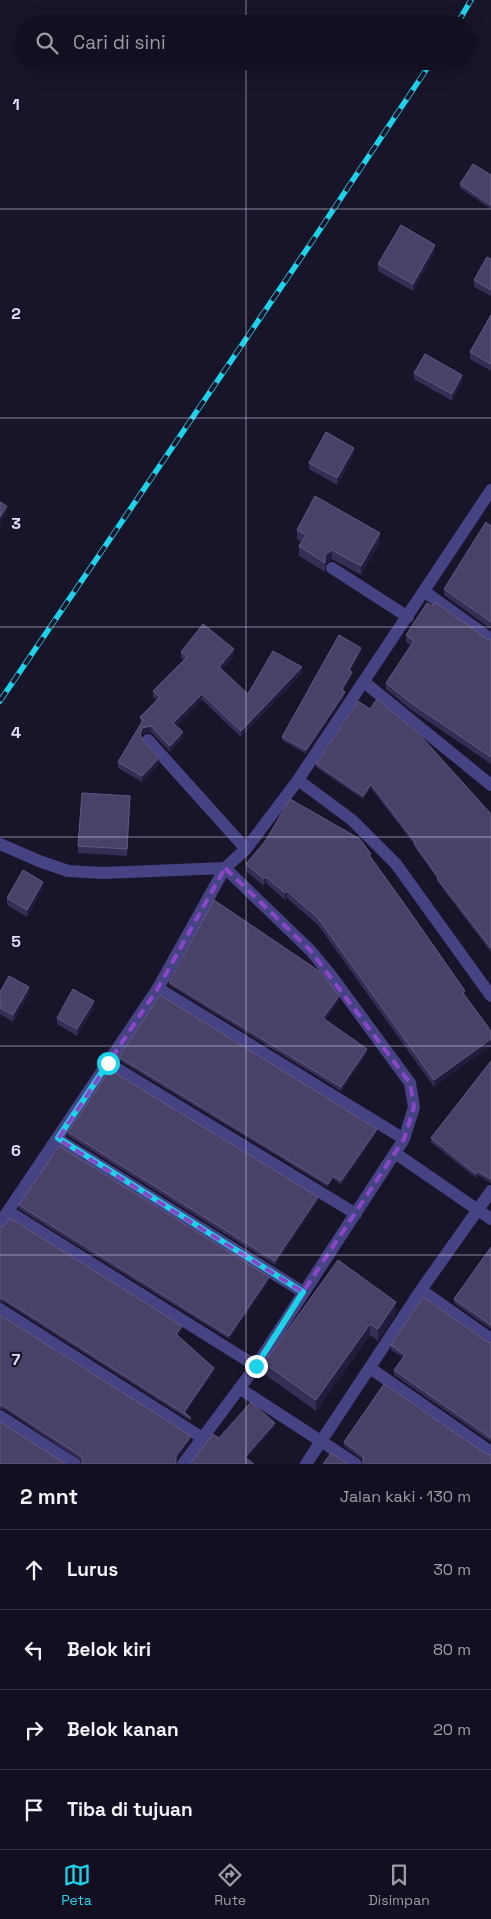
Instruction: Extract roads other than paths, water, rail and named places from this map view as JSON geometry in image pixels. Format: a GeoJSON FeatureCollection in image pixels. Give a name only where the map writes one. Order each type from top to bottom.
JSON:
{"type":"FeatureCollection","features":[{"type":"Feature","properties":{"kind":"street"},"geometry":{"type":"LineString","coordinates":[[0,1222],[158,988],[225,868],[246,849],[298,780],[491,491]]}},
{"type":"Feature","properties":{"kind":"street"},"geometry":{"type":"LineString","coordinates":[[332,568],[408,617]]}},
{"type":"Feature","properties":{"kind":"street"},"geometry":{"type":"LineString","coordinates":[[425,592],[491,638]]}},
{"type":"Feature","properties":{"kind":"street"},"geometry":{"type":"LineString","coordinates":[[364,682],[490,785]]}},
{"type":"Feature","properties":{"kind":"street"},"geometry":{"type":"LineString","coordinates":[[148,740],[246,849]]}},
{"type":"Feature","properties":{"kind":"street"},"geometry":{"type":"LineString","coordinates":[[298,780],[352,820],[396,864],[490,992]]}},
{"type":"Feature","properties":{"kind":"street"},"geometry":{"type":"LineString","coordinates":[[0,844],[39,861],[68,870],[103,873],[225,868],[310,950],[330,974],[410,1083],[414,1108],[404,1140],[256,1366],[201,1437],[183,1464]]}},
{"type":"Feature","properties":{"kind":"street"},"geometry":{"type":"LineString","coordinates":[[158,988],[404,1140]]}},
{"type":"Feature","properties":{"kind":"street"},"geometry":{"type":"LineString","coordinates":[[108,1063],[356,1214]]}},
{"type":"Feature","properties":{"kind":"street"},"geometry":{"type":"LineString","coordinates":[[58,1138],[303,1292]]}},
{"type":"Feature","properties":{"kind":"street"},"geometry":{"type":"LineString","coordinates":[[395,1153],[491,1219]]}},
{"type":"Feature","properties":{"kind":"street"},"geometry":{"type":"LineString","coordinates":[[306,1464],[421,1290],[491,1191]]}},
{"type":"Feature","properties":{"kind":"street"},"geometry":{"type":"LineString","coordinates":[[8,1211],[256,1366]]}},
{"type":"Feature","properties":{"kind":"street"},"geometry":{"type":"LineString","coordinates":[[421,1290],[491,1339]]}},
{"type":"Feature","properties":{"kind":"street"},"geometry":{"type":"LineString","coordinates":[[0,1309],[201,1437]]}},
{"type":"Feature","properties":{"kind":"street"},"geometry":{"type":"LineString","coordinates":[[370,1368],[491,1452]]}},
{"type":"Feature","properties":{"kind":"street"},"geometry":{"type":"LineString","coordinates":[[240,1388],[356,1464]]}},
{"type":"Feature","properties":{"kind":"street"},"geometry":{"type":"LineString","coordinates":[[0,1416],[75,1464]]}},
{"type":"Feature","properties":{"kind":"railway"},"geometry":{"type":"LineString","coordinates":[[462,15],[471,0]]}},
{"type":"Feature","properties":{"kind":"railway"},"geometry":{"type":"LineString","coordinates":[[0,701],[426,70]]}}]}
